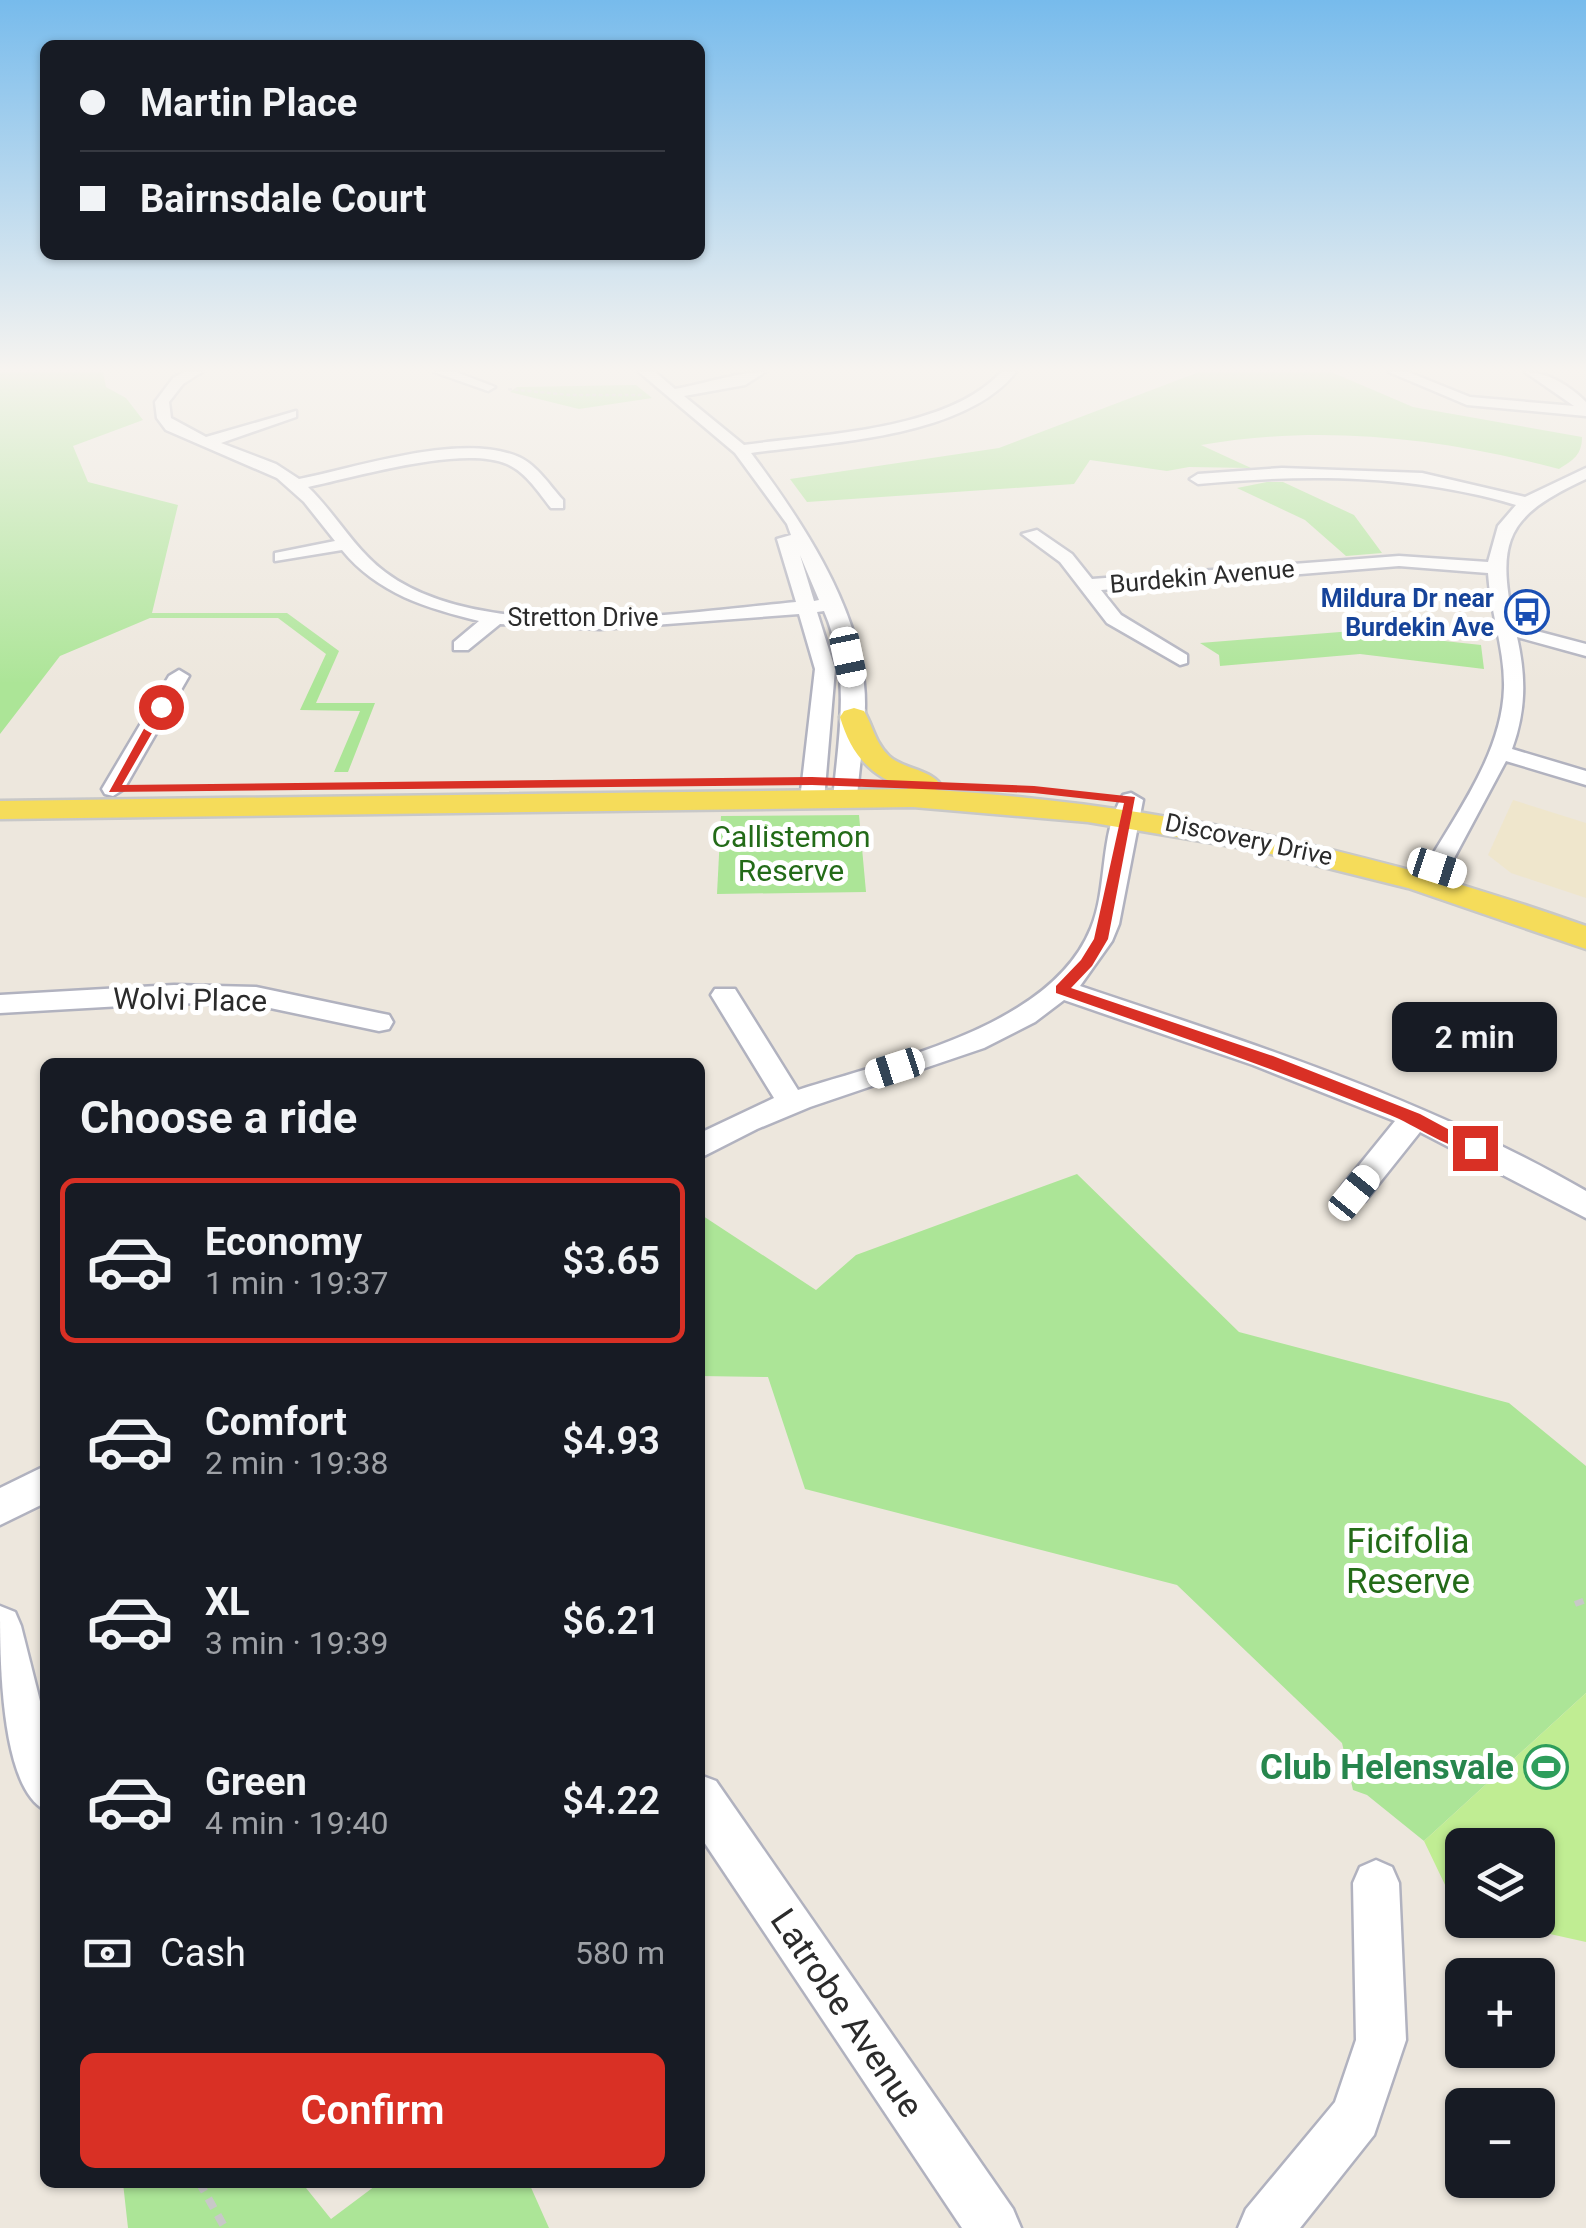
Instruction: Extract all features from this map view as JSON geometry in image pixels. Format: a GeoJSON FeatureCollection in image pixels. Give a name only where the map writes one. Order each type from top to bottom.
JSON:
{"type":"FeatureCollection","features":[{"type":"Feature","properties":{"kind":"main road"},"geometry":{"type":"LineString","coordinates":[[854,717],[862,745],[881,765],[898,777],[925,784]]}},
{"type":"Feature","properties":{"kind":"main road","name":"Discovery Drive"},"geometry":{"type":"LineString","coordinates":[[0,791],[845,790],[925,784],[1289,829],[1433,876],[1586,919]]}},
{"type":"Feature","properties":{"kind":"main road","name":"Discovery Drive"},"geometry":{"type":"LineString","coordinates":[[0,810],[812,790]]}},
{"type":"Feature","properties":{"kind":"main road","name":"Discovery Drive"},"geometry":{"type":"LineString","coordinates":[[845,790],[1022,804],[1128,807]]}},
{"type":"Feature","properties":{"kind":"main road","name":"Discovery Drive"},"geometry":{"type":"LineString","coordinates":[[1433,876],[1586,938]]}},
{"type":"Feature","properties":{"kind":"street","name":"Stretton Drive"},"geometry":{"type":"LineString","coordinates":[[285,476],[383,580],[408,593],[496,617],[600,622],[830,605]]}},
{"type":"Feature","properties":{"kind":"street"},"geometry":{"type":"LineString","coordinates":[[295,485],[341,476]]}},
{"type":"Feature","properties":{"kind":"street"},"geometry":{"type":"LineString","coordinates":[[531,476],[557,504]]}},
{"type":"Feature","properties":{"kind":"street"},"geometry":{"type":"LineString","coordinates":[[760,476],[795,524],[842,630],[850,666],[854,717],[845,790]]}},
{"type":"Feature","properties":{"kind":"street"},"geometry":{"type":"LineString","coordinates":[[1198,479],[1230,476]]}},
{"type":"Feature","properties":{"kind":"street"},"geometry":{"type":"LineString","coordinates":[[1404,476],[1450,482],[1528,502]]}},
{"type":"Feature","properties":{"kind":"street"},"geometry":{"type":"LineString","coordinates":[[1433,876],[1499,752],[1527,659],[1507,630],[1495,568],[1496,545],[1504,528],[1528,502],[1578,476]]}},
{"type":"Feature","properties":{"kind":"street"},"geometry":{"type":"LineString","coordinates":[[776,498],[825,669],[812,790]]}},
{"type":"Feature","properties":{"kind":"street"},"geometry":{"type":"LineString","coordinates":[[1031,534],[1066,558],[1114,619],[1180,658]]}},
{"type":"Feature","properties":{"kind":"street"},"geometry":{"type":"LineString","coordinates":[[280,558],[347,544]]}},
{"type":"Feature","properties":{"kind":"street","name":"Burdekin Avenue"},"geometry":{"type":"LineString","coordinates":[[1090,585],[1398,561],[1495,568]]}},
{"type":"Feature","properties":{"kind":"street"},"geometry":{"type":"LineString","coordinates":[[461,646],[496,617]]}},
{"type":"Feature","properties":{"kind":"street"},"geometry":{"type":"LineString","coordinates":[[1507,630],[1580,649]]}},
{"type":"Feature","properties":{"kind":"street"},"geometry":{"type":"LineString","coordinates":[[1527,659],[1580,649]]}},
{"type":"Feature","properties":{"kind":"street"},"geometry":{"type":"LineString","coordinates":[[113,789],[179,676]]}},
{"type":"Feature","properties":{"kind":"street"},"geometry":{"type":"LineString","coordinates":[[1499,752],[1586,778]]}},
{"type":"Feature","properties":{"kind":"street"},"geometry":{"type":"LineString","coordinates":[[705,1144],[791,1102],[964,1044],[1017,1021],[1062,990],[1101,939],[1109,916],[1128,807]]}},
{"type":"Feature","properties":{"kind":"street"},"geometry":{"type":"LineString","coordinates":[[1062,990],[1267,1060],[1414,1118],[1586,1206]]}},
{"type":"Feature","properties":{"kind":"street","name":"Wolvi Place"},"geometry":{"type":"LineString","coordinates":[[0,1004],[174,994],[256,996],[379,1022]]}},
{"type":"Feature","properties":{"kind":"street"},"geometry":{"type":"LineString","coordinates":[[725,995],[791,1102]]}},
{"type":"Feature","properties":{"kind":"street"},"geometry":{"type":"LineString","coordinates":[[1354,1193],[1414,1118]]}},
{"type":"Feature","properties":{"kind":"street"},"geometry":{"type":"LineString","coordinates":[[0,1508],[40,1486]]}},
{"type":"Feature","properties":{"kind":"street"},"geometry":{"type":"LineString","coordinates":[[0,1626],[40,1779]]}},
{"type":"Feature","properties":{"kind":"street","name":"Latrobe Avenue"},"geometry":{"type":"LineString","coordinates":[[705,1804],[994,2228]]}},
{"type":"Feature","properties":{"kind":"street"},"geometry":{"type":"LineString","coordinates":[[1265,2228],[1356,2117],[1371,2071],[1380,2040],[1376,1883]]}},
{"type":"Feature","properties":{"kind":"path"},"geometry":{"type":"LineString","coordinates":[[1576,1604],[1586,1600]]}},
{"type":"Feature","properties":{"kind":"path"},"geometry":{"type":"LineString","coordinates":[[202,2188],[225,2228]]}},
{"type":"Feature","properties":{"kind":"shaded area"},"geometry":{"type":"Polygon","coordinates":[[[1513,800],[1586,823],[1586,898],[1511,873],[1488,855],[1513,800]]]}},
{"type":"Feature","properties":{"kind":"green space"},"geometry":{"type":"Polygon","coordinates":[[[0,476],[85,476],[88,482],[178,505],[152,613],[287,613],[339,651],[316,703],[375,703],[348,772],[334,772],[360,711],[300,710],[326,654],[278,618],[150,618],[60,656],[0,734],[0,476]]]}},
{"type":"Feature","properties":{"kind":"green space"},"geometry":{"type":"Polygon","coordinates":[[[1079,476],[1074,484],[807,502],[790,479],[1079,476]]]}},
{"type":"Feature","properties":{"kind":"green space"},"geometry":{"type":"Polygon","coordinates":[[[1283,482],[1354,515],[1382,553],[1346,556],[1305,520],[1237,488],[1283,482]]]}},
{"type":"Feature","properties":{"kind":"green space"},"geometry":{"type":"Polygon","coordinates":[[[1353,631],[1481,645],[1484,669],[1360,654],[1220,666],[1219,655],[1200,643],[1353,631]]]}},
{"type":"Feature","properties":{"kind":"green space","name":"Callistemon Reserve"},"geometry":{"type":"Polygon","coordinates":[[[859,815],[866,892],[717,894],[721,816],[859,815]]]}},
{"type":"Feature","properties":{"kind":"green space","name":"Ficifolia Reserve"},"geometry":{"type":"Polygon","coordinates":[[[1077,1174],[1239,1332],[1509,1403],[1586,1466],[1586,1693],[1424,1841],[1367,1795],[1353,1790],[1342,1743],[1177,1585],[805,1489],[768,1377],[705,1376],[705,1217],[816,1290],[856,1255],[1077,1174]]]}},
{"type":"Feature","properties":{"kind":"green space","name":"Club Helensvale"},"geometry":{"type":"Polygon","coordinates":[[[1586,1693],[1586,1942],[1555,1935],[1555,1828],[1445,1828],[1445,1885],[1424,1841],[1586,1693]]]}},
{"type":"Feature","properties":{"kind":"green space"},"geometry":{"type":"Polygon","coordinates":[[[124,2188],[306,2188],[331,2219],[372,2188],[531,2188],[549,2228],[128,2228],[124,2188]]]}},
{"type":"Feature","properties":{"kind":"place","name":"Mildura Dr near Burdekin Ave"},"geometry":{"type":"Point","coordinates":[1527,612]}},
{"type":"Feature","properties":{"kind":"place","name":"Club Helensvale"},"geometry":{"type":"Point","coordinates":[1546,1767]}},
{"type":"Feature","properties":{"kind":"route"},"geometry":{"type":"LineString","coordinates":[[161,707],[113,789],[812,781],[1034,790],[1131,800],[1101,939],[1062,990],[1267,1060],[1414,1118],[1475,1148]]}}]}
